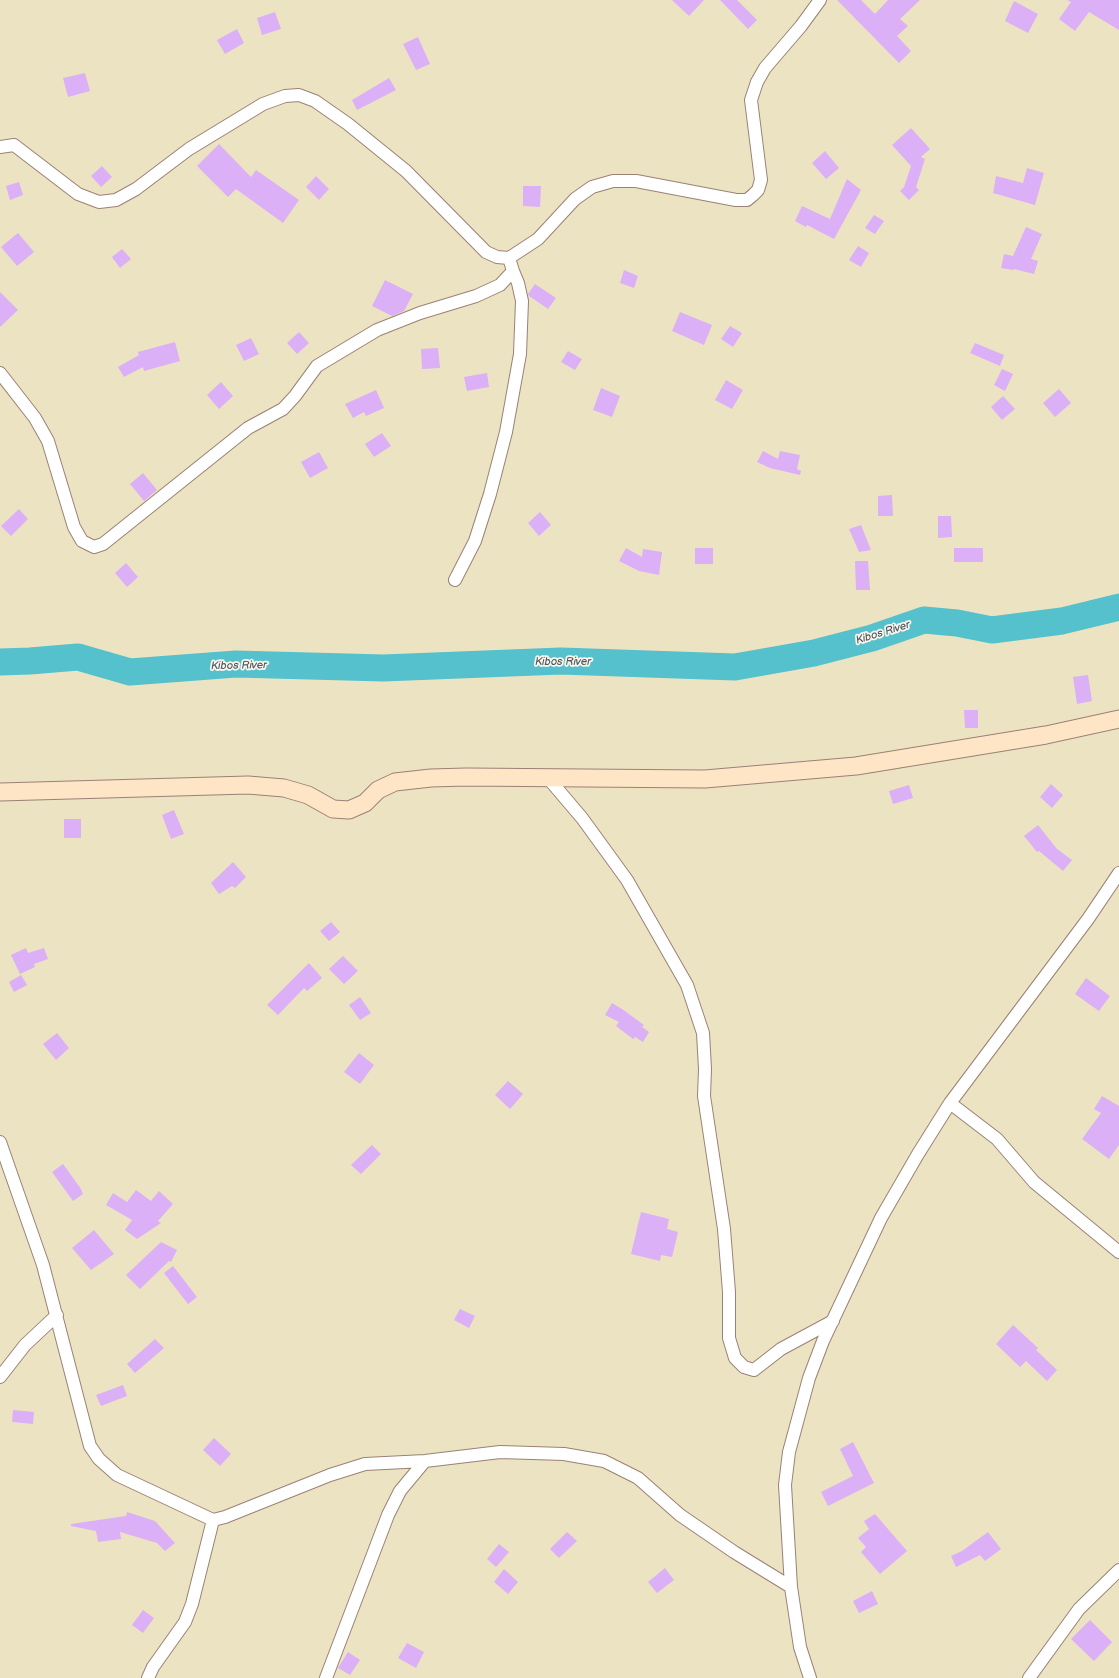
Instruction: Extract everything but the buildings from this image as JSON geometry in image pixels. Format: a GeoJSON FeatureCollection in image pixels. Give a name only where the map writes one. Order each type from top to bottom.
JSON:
{"type":"FeatureCollection","features":[{"type":"Feature","properties":{"kind":"main road"},"geometry":{"type":"LineString","coordinates":[[0,792],[248,786],[284,788],[308,796],[333,809],[349,810],[365,803],[378,790],[395,782],[438,778],[706,779],[856,766],[1046,735],[1119,720]]}},
{"type":"Feature","properties":{"kind":"street"},"geometry":{"type":"LineString","coordinates":[[0,147],[14,145],[78,194],[99,202],[116,200],[136,189],[189,149],[263,104],[285,96],[299,95],[315,101],[348,124],[406,171],[486,252],[498,257],[509,258],[538,239],[575,199],[592,187],[613,181],[636,180],[736,200],[747,200],[758,190],[761,180],[751,100],[757,82],[765,68],[801,26],[820,0]]}},
{"type":"Feature","properties":{"kind":"street"},"geometry":{"type":"LineString","coordinates":[[455,580],[475,541],[490,494],[510,408],[520,354],[522,301],[518,283],[509,258]]}},
{"type":"Feature","properties":{"kind":"street"},"geometry":{"type":"LineString","coordinates":[[0,373],[42,429],[48,441],[74,527],[82,541],[94,548],[103,544],[236,437],[262,419],[283,409],[295,396],[317,366],[377,330],[420,313],[476,296],[500,285],[513,271]]}},
{"type":"Feature","properties":{"kind":"street"},"geometry":{"type":"LineString","coordinates":[[548,778],[582,818],[627,880],[687,985],[703,1033],[705,1069],[704,1096],[724,1229],[729,1292],[729,1338],[735,1358],[744,1367],[754,1370],[781,1349],[834,1321]]}},
{"type":"Feature","properties":{"kind":"street"},"geometry":{"type":"LineString","coordinates":[[810,1678],[800,1647],[791,1587],[785,1485],[788,1452],[809,1378],[881,1218],[918,1154],[950,1103],[1088,919],[1119,873]]}},
{"type":"Feature","properties":{"kind":"street"},"geometry":{"type":"LineString","coordinates":[[950,1103],[997,1139],[1034,1182],[1119,1252]]}},
{"type":"Feature","properties":{"kind":"street"},"geometry":{"type":"LineString","coordinates":[[0,1142],[4,1167],[43,1265],[90,1446],[99,1459],[117,1475],[213,1520],[225,1517],[323,1478],[365,1464],[425,1461],[500,1452],[564,1454],[604,1461],[638,1478],[680,1515],[734,1552],[791,1587]]}},
{"type":"Feature","properties":{"kind":"street"},"geometry":{"type":"LineString","coordinates":[[0,1377],[25,1344],[57,1316]]}},
{"type":"Feature","properties":{"kind":"street"},"geometry":{"type":"LineString","coordinates":[[326,1678],[388,1515],[400,1491],[425,1461]]}},
{"type":"Feature","properties":{"kind":"street"},"geometry":{"type":"LineString","coordinates":[[148,1678],[153,1666],[185,1622],[192,1604],[213,1520]]}},
{"type":"Feature","properties":{"kind":"street"},"geometry":{"type":"LineString","coordinates":[[1029,1678],[1079,1609],[1119,1570]]}},
{"type":"Feature","properties":{"kind":"waterway","name":"Kibos River"},"geometry":{"type":"LineString","coordinates":[[0,662],[78,657],[130,672],[236,664],[383,668],[561,661],[735,667],[814,653],[872,638],[924,620],[957,623],[992,630],[1062,621],[1119,607]]}}]}
